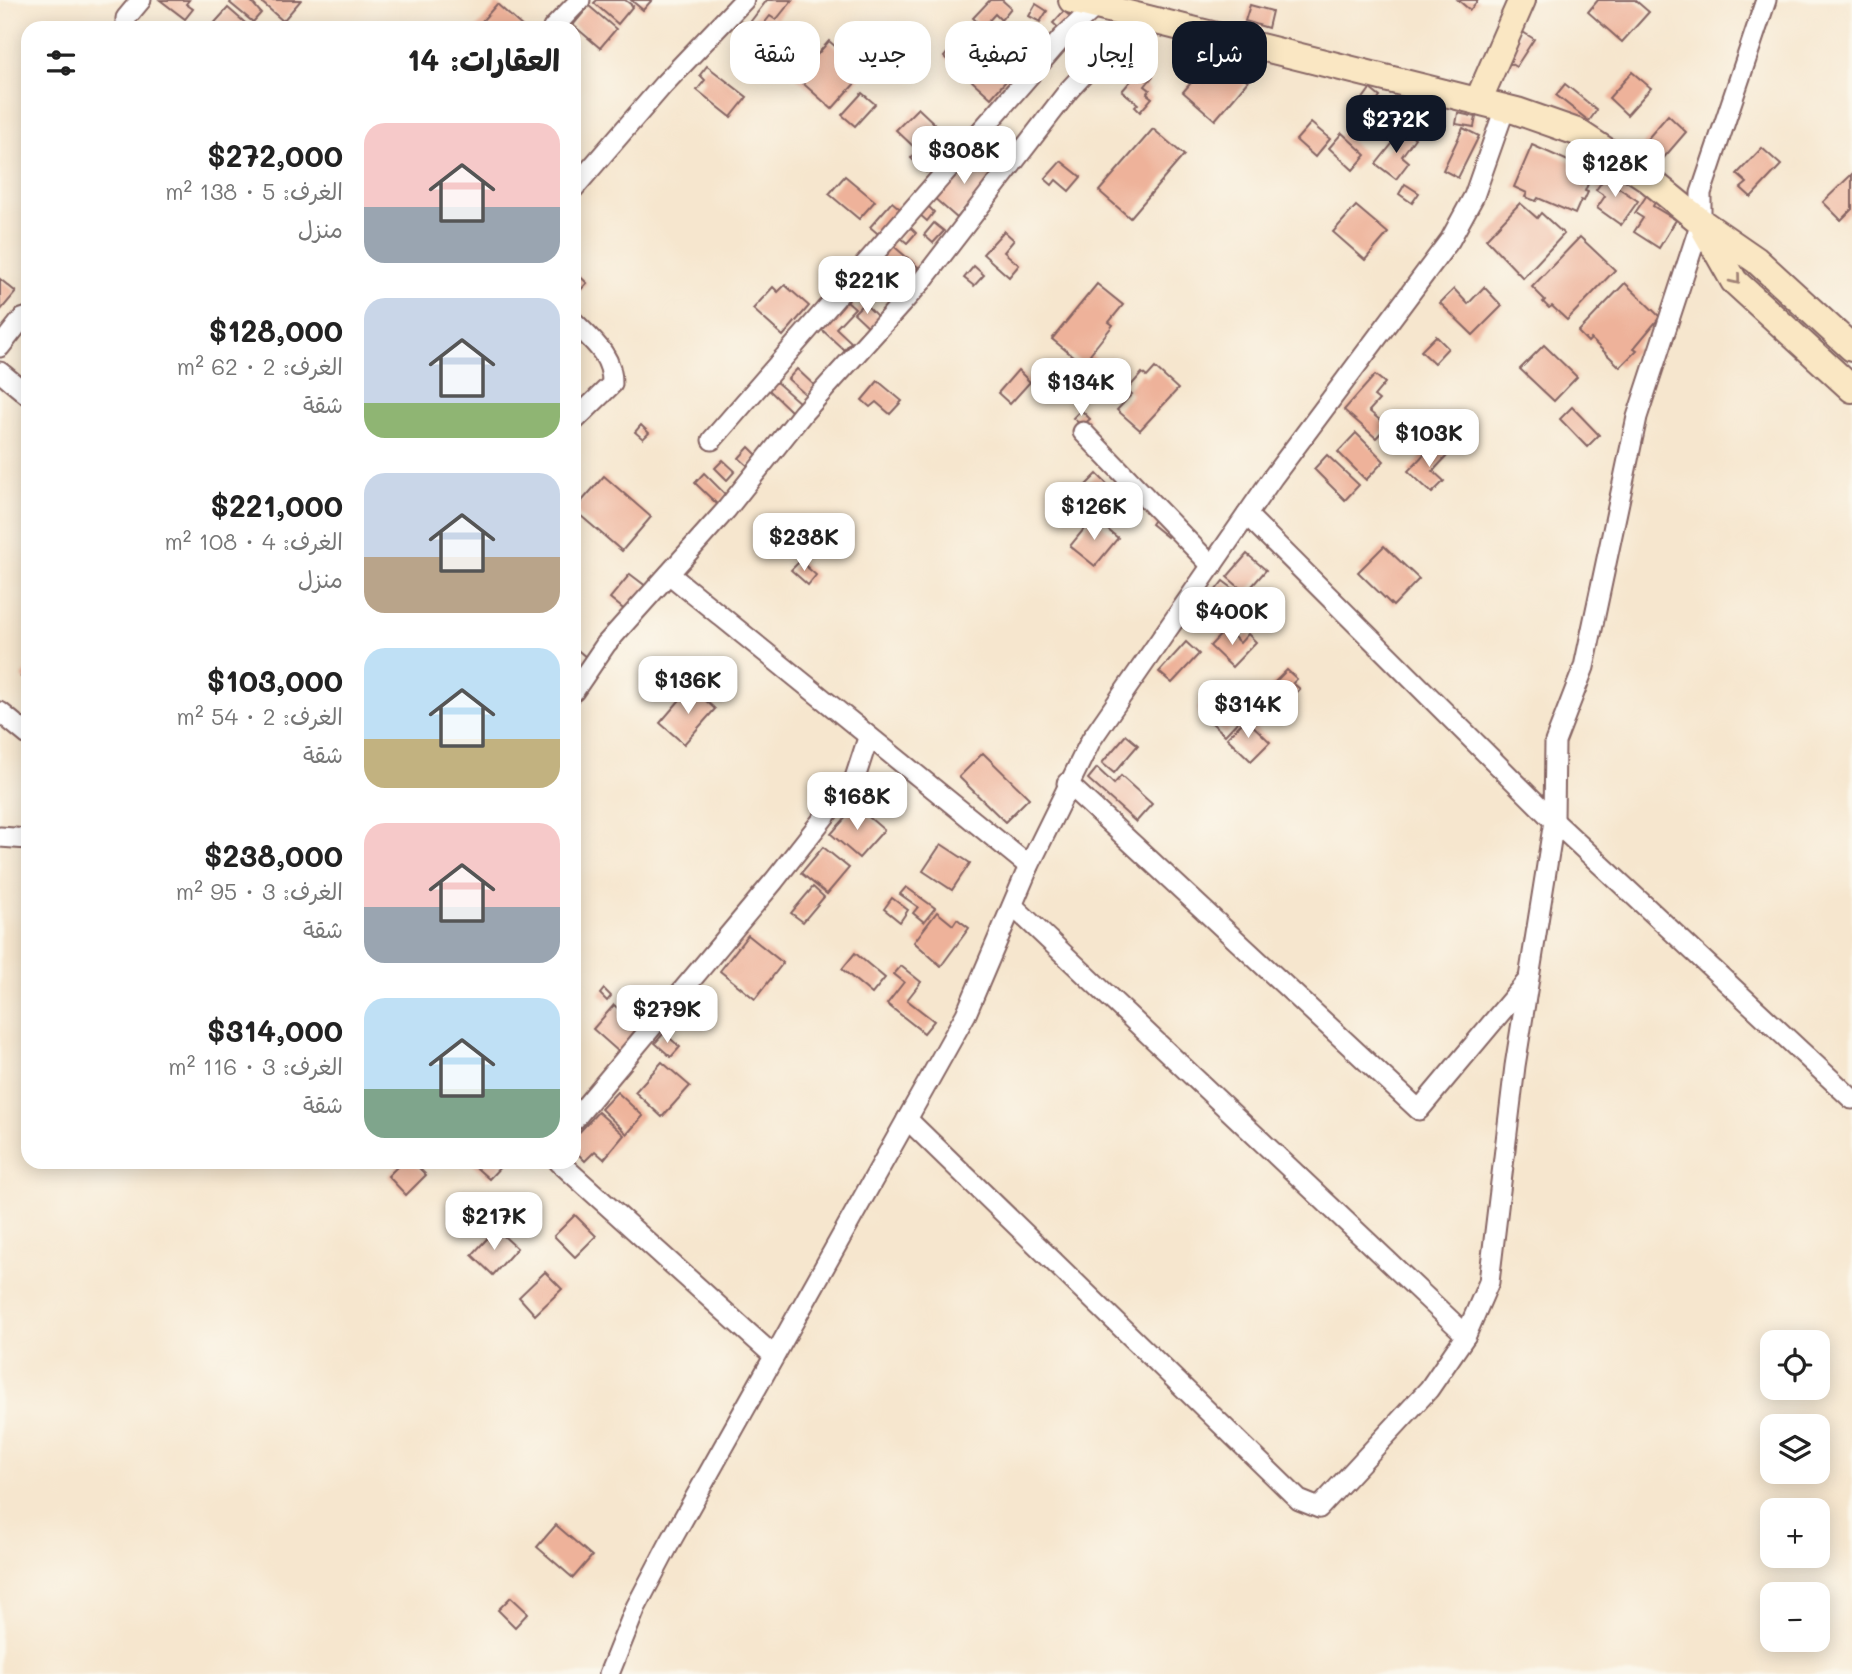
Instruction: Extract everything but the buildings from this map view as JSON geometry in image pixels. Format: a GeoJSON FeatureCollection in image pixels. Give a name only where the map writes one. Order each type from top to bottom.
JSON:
{"type":"FeatureCollection","features":[{"type":"Feature","properties":{"kind":"street"},"geometry":{"type":"LineString","coordinates":[[126,21],[141,0]]}},
{"type":"Feature","properties":{"kind":"street"},"geometry":{"type":"LineString","coordinates":[[559,21],[580,0]]}},
{"type":"Feature","properties":{"kind":"street"},"geometry":{"type":"LineString","coordinates":[[581,180],[663,85],[744,0]]}},
{"type":"Feature","properties":{"kind":"street"},"geometry":{"type":"LineString","coordinates":[[1478,101],[1522,0]]}},
{"type":"Feature","properties":{"kind":"street"},"geometry":{"type":"LineString","coordinates":[[907,1119],[1299,1500],[1319,1508],[1429,1389],[1466,1335],[1489,1282],[1515,1066],[1554,821],[1555,742],[1584,667],[1636,417],[1701,222],[1701,194],[1766,0]]}},
{"type":"Feature","properties":{"kind":"street"},"geometry":{"type":"LineString","coordinates":[[712,440],[1062,38],[1084,3],[1505,108],[1577,132],[1647,178],[1701,222],[1756,260],[1852,348]]}},
{"type":"Feature","properties":{"kind":"street"},"geometry":{"type":"LineString","coordinates":[[581,681],[606,644],[726,510],[803,413],[922,281],[1069,90],[1138,16]]}},
{"type":"Feature","properties":{"kind":"street"},"geometry":{"type":"LineString","coordinates":[[609,1674],[636,1606],[966,1014],[1029,866],[1067,783],[1091,740],[1247,515],[1450,240],[1474,196],[1505,108]]}},
{"type":"Feature","properties":{"kind":"street"},"geometry":{"type":"LineString","coordinates":[[982,130],[1016,157]]}},
{"type":"Feature","properties":{"kind":"street"},"geometry":{"type":"LineString","coordinates":[[1701,222],[1734,281],[1852,389]]}},
{"type":"Feature","properties":{"kind":"street"},"geometry":{"type":"LineString","coordinates":[[0,346],[21,320]]}},
{"type":"Feature","properties":{"kind":"street"},"geometry":{"type":"LineString","coordinates":[[581,329],[603,351],[612,370],[612,384],[581,414]]}},
{"type":"Feature","properties":{"kind":"street"},"geometry":{"type":"LineString","coordinates":[[0,372],[21,389]]}},
{"type":"Feature","properties":{"kind":"street"},"geometry":{"type":"LineString","coordinates":[[1083,432],[1212,566]]}},
{"type":"Feature","properties":{"kind":"street"},"geometry":{"type":"LineString","coordinates":[[1247,515],[1554,821],[1852,1099]]}},
{"type":"Feature","properties":{"kind":"street"},"geometry":{"type":"LineString","coordinates":[[668,574],[1029,866]]}},
{"type":"Feature","properties":{"kind":"street"},"geometry":{"type":"LineString","coordinates":[[0,712],[21,729]]}},
{"type":"Feature","properties":{"kind":"street"},"geometry":{"type":"LineString","coordinates":[[581,1112],[774,881],[855,778],[868,738]]}},
{"type":"Feature","properties":{"kind":"street"},"geometry":{"type":"LineString","coordinates":[[1067,783],[1419,1110],[1529,979]]}},
{"type":"Feature","properties":{"kind":"street"},"geometry":{"type":"LineString","coordinates":[[0,837],[21,838]]}},
{"type":"Feature","properties":{"kind":"street"},"geometry":{"type":"LineString","coordinates":[[1013,906],[1466,1335]]}},
{"type":"Feature","properties":{"kind":"street"},"geometry":{"type":"LineString","coordinates":[[567,1169],[774,1356]]}}]}
